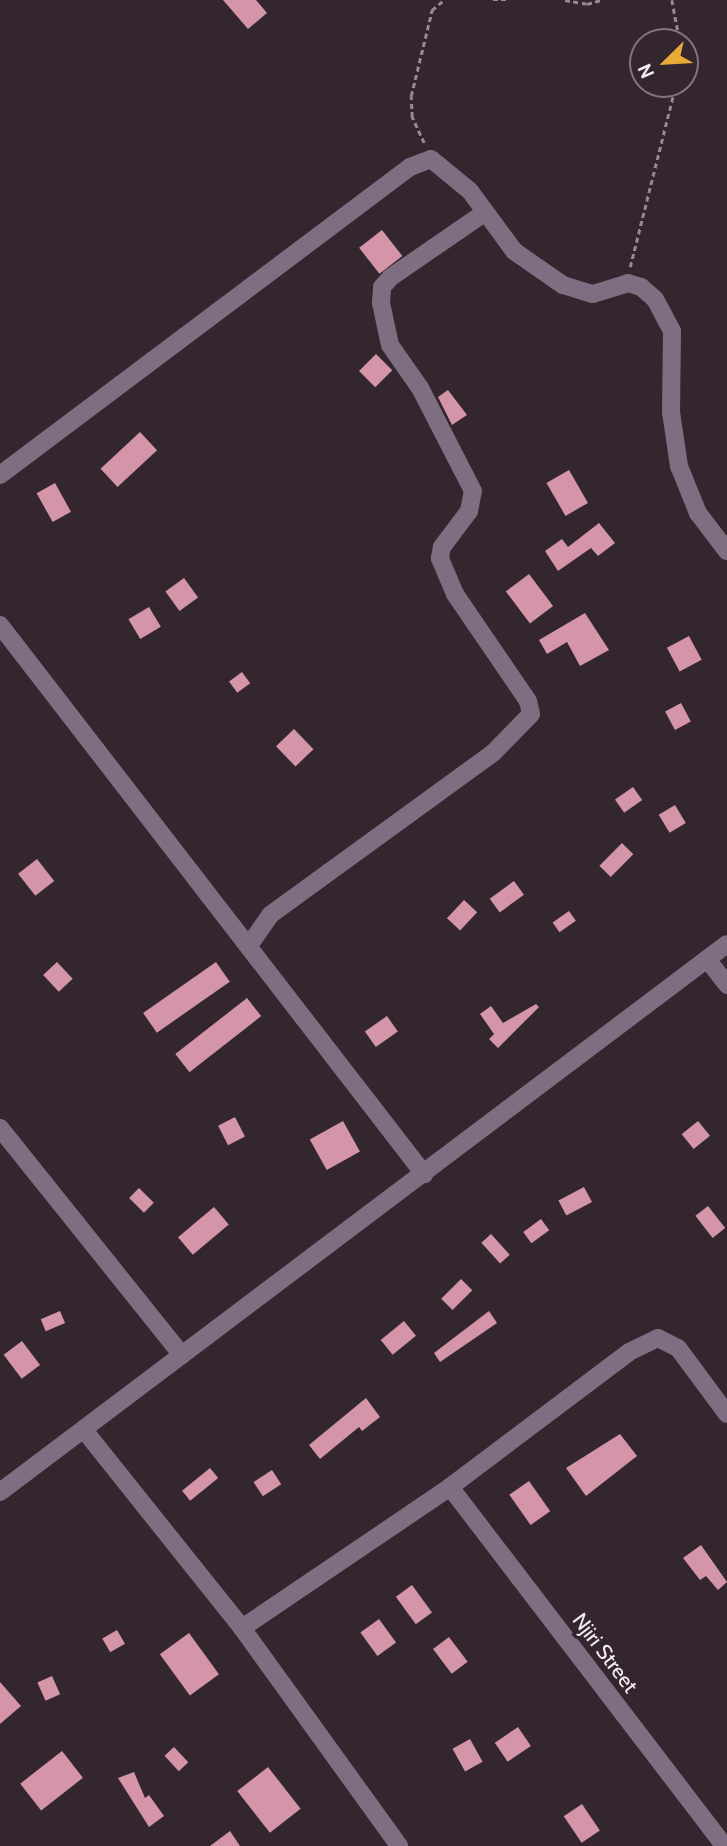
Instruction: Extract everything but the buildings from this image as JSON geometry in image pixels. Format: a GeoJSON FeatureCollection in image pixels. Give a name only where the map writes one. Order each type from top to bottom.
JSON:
{"type":"FeatureCollection","features":[{"type":"Feature","properties":{"kind":"street"},"geometry":{"type":"LineString","coordinates":[[0,475],[410,167],[431,159],[454,174],[514,251],[578,293],[593,294],[628,283],[641,287],[655,299],[672,331],[671,412],[679,466],[698,513],[727,551]]}},
{"type":"Feature","properties":{"kind":"street"},"geometry":{"type":"LineString","coordinates":[[250,944],[270,915],[494,753],[531,714],[456,594],[440,558],[442,547],[470,511],[473,491],[419,388],[390,345],[380,303],[382,287],[391,277],[484,213]]}},
{"type":"Feature","properties":{"kind":"street"},"geometry":{"type":"LineString","coordinates":[[0,625],[250,944],[424,1174]]}},
{"type":"Feature","properties":{"kind":"street"},"geometry":{"type":"LineString","coordinates":[[0,1492],[727,944]]}},
{"type":"Feature","properties":{"kind":"street"},"geometry":{"type":"LineString","coordinates":[[707,959],[727,985]]}},
{"type":"Feature","properties":{"kind":"street"},"geometry":{"type":"LineString","coordinates":[[0,1128],[182,1355]]}},
{"type":"Feature","properties":{"kind":"street"},"geometry":{"type":"LineString","coordinates":[[242,1628],[450,1487],[629,1352],[657,1338],[678,1348],[727,1414]]}},
{"type":"Feature","properties":{"kind":"street"},"geometry":{"type":"LineString","coordinates":[[84,1430],[242,1628],[399,1846]]}},
{"type":"Feature","properties":{"kind":"street","name":"Njiri Street"},"geometry":{"type":"LineString","coordinates":[[450,1487],[724,1846]]}},
{"type":"Feature","properties":{"kind":"path"},"geometry":{"type":"LineString","coordinates":[[431,159],[412,117],[411,96],[432,10],[444,0]]}},
{"type":"Feature","properties":{"kind":"path"},"geometry":{"type":"LineString","coordinates":[[493,0],[506,0]]}},
{"type":"Feature","properties":{"kind":"path"},"geometry":{"type":"LineString","coordinates":[[565,0],[587,4],[601,0]]}},
{"type":"Feature","properties":{"kind":"path"},"geometry":{"type":"LineString","coordinates":[[672,0],[677,28]]}},
{"type":"Feature","properties":{"kind":"path"},"geometry":{"type":"LineString","coordinates":[[628,283],[634,244],[672,98]]}}]}
